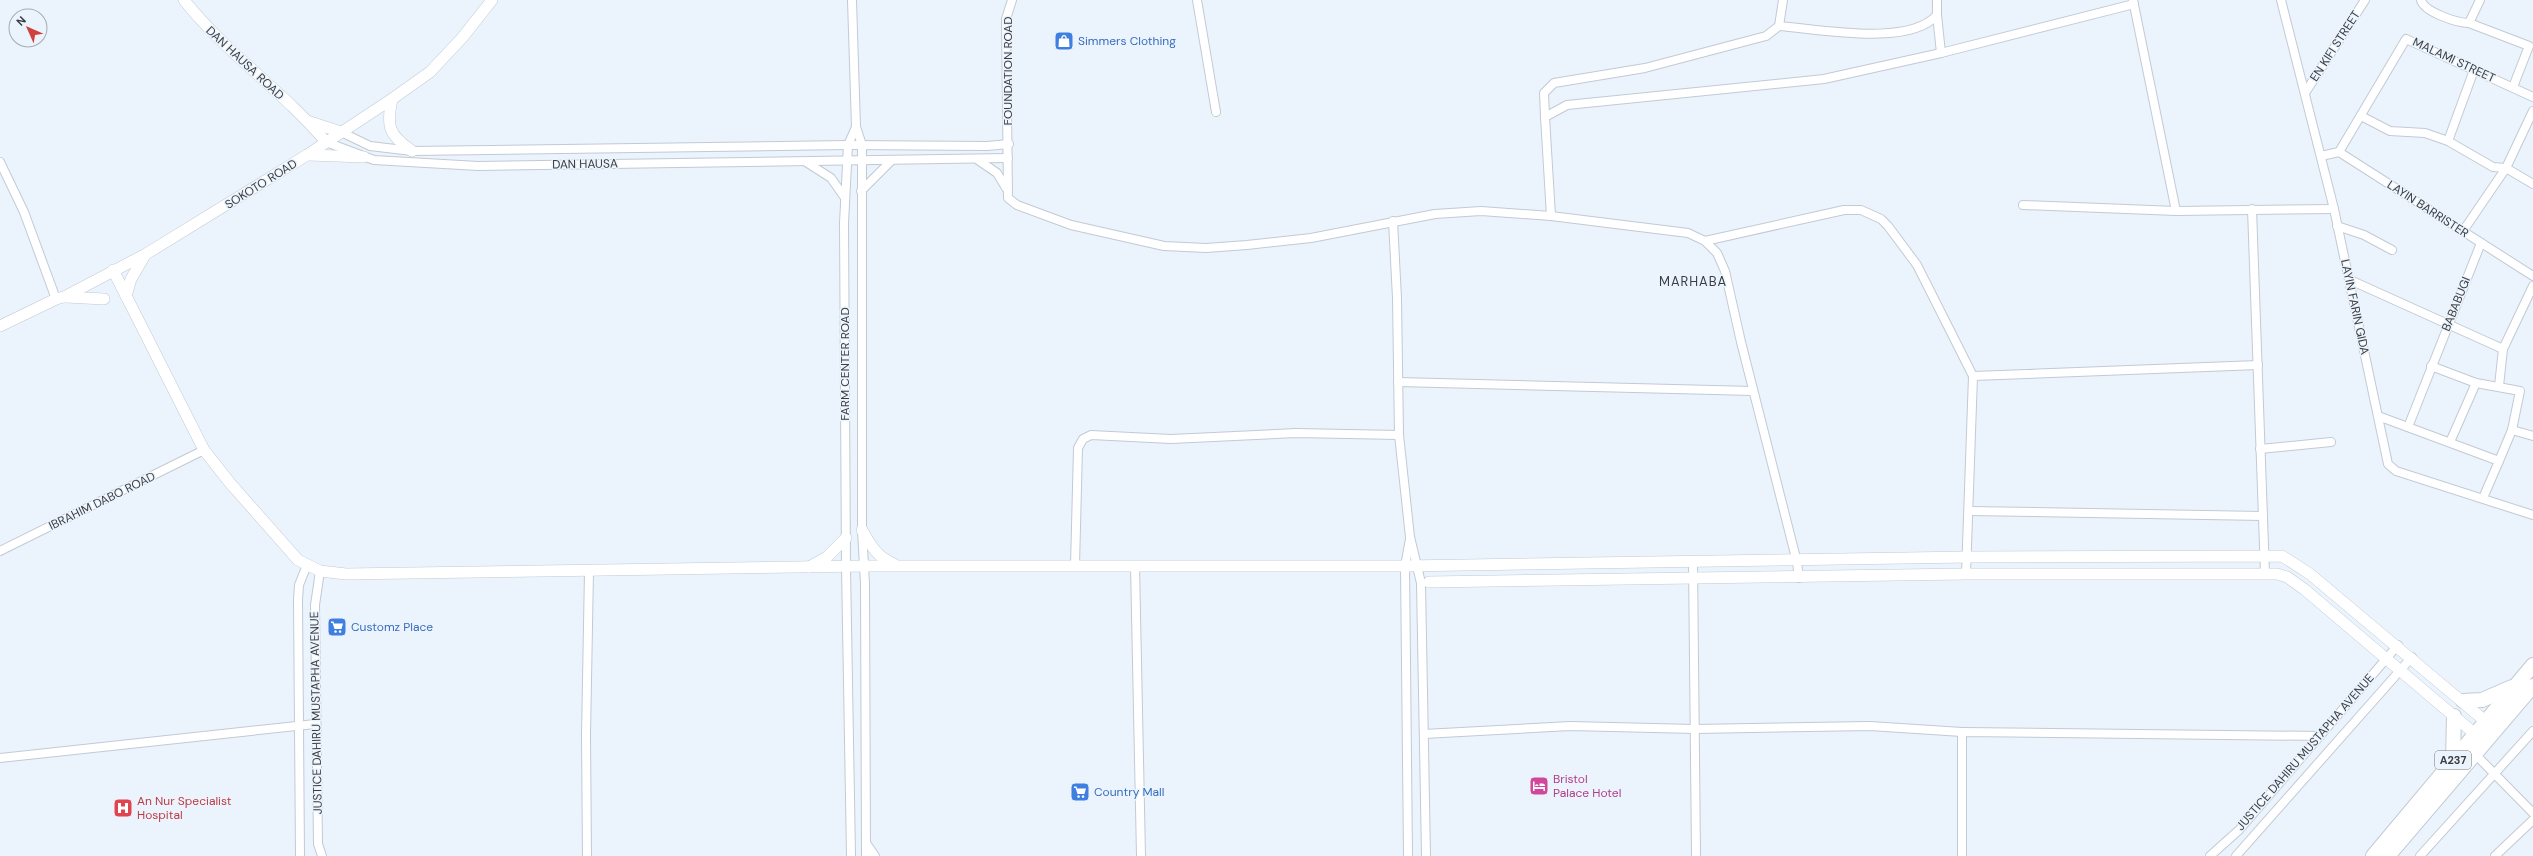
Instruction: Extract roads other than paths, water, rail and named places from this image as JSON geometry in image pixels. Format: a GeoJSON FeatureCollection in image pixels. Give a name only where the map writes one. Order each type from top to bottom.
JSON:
{"type":"FeatureCollection","features":[{"type":"Feature","properties":{"kind":"highway","name":"A237"},"geometry":{"type":"LineString","coordinates":[[2491,726],[2518,684],[2533,665]]}},
{"type":"Feature","properties":{"kind":"highway"},"geometry":{"type":"LineString","coordinates":[[2463,701],[2482,700],[2498,695],[2518,684]]}},
{"type":"Feature","properties":{"kind":"highway","name":"A237"},"geometry":{"type":"LineString","coordinates":[[2372,856],[2453,760],[2479,738],[2533,686]]}},
{"type":"Feature","properties":{"kind":"highway"},"geometry":{"type":"LineString","coordinates":[[2453,760],[2454,716]]}},
{"type":"Feature","properties":{"kind":"highway","name":"A237"},"geometry":{"type":"LineString","coordinates":[[2390,855],[2474,753],[2479,738]]}},
{"type":"Feature","properties":{"kind":"street","name":"DAN HAUSA ROAD"},"geometry":{"type":"LineString","coordinates":[[184,0],[203,24],[309,122],[326,142]]}},
{"type":"Feature","properties":{"kind":"street","name":"SOKOTO ROAD"},"geometry":{"type":"LineString","coordinates":[[0,326],[60,298],[146,254],[307,155],[392,99],[430,72],[462,38],[492,0]]}},
{"type":"Feature","properties":{"kind":"street"},"geometry":{"type":"LineString","coordinates":[[852,0],[856,128],[862,145],[862,530],[865,566],[866,856]]}},
{"type":"Feature","properties":{"kind":"street","name":"FOUNDATION ROAD"},"geometry":{"type":"LineString","coordinates":[[1006,188],[1009,144],[1006,19],[1012,0]]}},
{"type":"Feature","properties":{"kind":"street"},"geometry":{"type":"LineString","coordinates":[[1197,0],[1216,112]]}},
{"type":"Feature","properties":{"kind":"street"},"geometry":{"type":"LineString","coordinates":[[1780,26],[1783,0]]}},
{"type":"Feature","properties":{"kind":"street"},"geometry":{"type":"LineString","coordinates":[[1937,0],[1941,53]]}},
{"type":"Feature","properties":{"kind":"street","name":"LAYIN FARIN GIDA"},"geometry":{"type":"LineString","coordinates":[[2281,0],[2338,226],[2388,464],[2392,469],[2533,515]]}},
{"type":"Feature","properties":{"kind":"street","name":"EN KIFI STREET"},"geometry":{"type":"LineString","coordinates":[[2305,92],[2365,0]]}},
{"type":"Feature","properties":{"kind":"street"},"geometry":{"type":"LineString","coordinates":[[2421,0],[2425,7],[2458,23],[2469,23],[2529,46],[2512,87]]}},
{"type":"Feature","properties":{"kind":"street"},"geometry":{"type":"LineString","coordinates":[[2469,23],[2480,0]]}},
{"type":"Feature","properties":{"kind":"street"},"geometry":{"type":"LineString","coordinates":[[1545,117],[1559,109],[1578,104],[1824,79],[1941,53],[2133,2],[2176,211]]}},
{"type":"Feature","properties":{"kind":"street"},"geometry":{"type":"LineString","coordinates":[[1551,216],[1544,93],[1554,83],[1644,68],[1766,36],[1780,26],[1869,33],[1901,33],[1922,28],[1937,15]]}},
{"type":"Feature","properties":{"kind":"street","name":"MALAMI STREET"},"geometry":{"type":"LineString","coordinates":[[2339,152],[2406,39],[2533,97]]}},
{"type":"Feature","properties":{"kind":"street"},"geometry":{"type":"LineString","coordinates":[[2448,141],[2474,70]]}},
{"type":"Feature","properties":{"kind":"street"},"geometry":{"type":"LineString","coordinates":[[392,99],[389,126],[393,135],[412,151]]}},
{"type":"Feature","properties":{"kind":"street"},"geometry":{"type":"LineString","coordinates":[[2463,231],[2506,168],[2529,128],[2533,111]]}},
{"type":"Feature","properties":{"kind":"street"},"geometry":{"type":"LineString","coordinates":[[2361,116],[2390,131],[2425,133],[2448,141],[2494,167],[2506,168],[2533,184]]}},
{"type":"Feature","properties":{"kind":"street"},"geometry":{"type":"LineString","coordinates":[[309,122],[341,132]]}},
{"type":"Feature","properties":{"kind":"street"},"geometry":{"type":"LineString","coordinates":[[848,145],[856,128]]}},
{"type":"Feature","properties":{"kind":"street","name":"DAN HAUSA"},"geometry":{"type":"LineString","coordinates":[[341,132],[370,146],[412,151],[848,145],[986,146],[1009,144]]}},
{"type":"Feature","properties":{"kind":"street","name":"DAN HAUSA"},"geometry":{"type":"LineString","coordinates":[[326,142],[374,160],[478,166],[978,160],[1008,158]]}},
{"type":"Feature","properties":{"kind":"street","name":"FARM CENTER ROAD"},"geometry":{"type":"LineString","coordinates":[[848,145],[845,198],[846,567],[851,856]]}},
{"type":"Feature","properties":{"kind":"street"},"geometry":{"type":"LineString","coordinates":[[2321,156],[2339,152]]}},
{"type":"Feature","properties":{"kind":"street","name":"LAYIN BARRISTER"},"geometry":{"type":"LineString","coordinates":[[2339,152],[2533,276]]}},
{"type":"Feature","properties":{"kind":"street"},"geometry":{"type":"LineString","coordinates":[[307,155],[324,154],[364,157]]}},
{"type":"Feature","properties":{"kind":"street"},"geometry":{"type":"LineString","coordinates":[[978,160],[997,173],[1006,188],[1008,198],[1017,205],[1071,225],[1164,246],[1206,248],[1247,245],[1311,238],[1435,214],[1480,212],[1551,216],[1688,233],[1705,241],[1717,253],[1725,271],[1753,391],[1797,562],[1799,578]]}},
{"type":"Feature","properties":{"kind":"street"},"geometry":{"type":"LineString","coordinates":[[861,191],[892,161]]}},
{"type":"Feature","properties":{"kind":"street"},"geometry":{"type":"LineString","coordinates":[[0,162],[24,212],[60,298],[104,299]]}},
{"type":"Feature","properties":{"kind":"street"},"geometry":{"type":"LineString","coordinates":[[805,162],[831,178],[845,198]]}},
{"type":"Feature","properties":{"kind":"street"},"geometry":{"type":"LineString","coordinates":[[2023,204],[2176,211],[2334,209]]}},
{"type":"Feature","properties":{"kind":"street"},"geometry":{"type":"LineString","coordinates":[[2252,209],[2265,574]]}},
{"type":"Feature","properties":{"kind":"street"},"geometry":{"type":"LineString","coordinates":[[1705,241],[1844,210],[1861,210],[1872,214],[1888,226],[1917,265],[1973,376],[1968,557],[1966,574]]}},
{"type":"Feature","properties":{"kind":"street"},"geometry":{"type":"LineString","coordinates":[[1393,221],[1399,435],[1410,537],[1418,565],[1421,583],[1426,856]]}},
{"type":"Feature","properties":{"kind":"street"},"geometry":{"type":"LineString","coordinates":[[2338,226],[2364,235],[2392,250]]}},
{"type":"Feature","properties":{"kind":"street","name":"BABABUGI"},"geometry":{"type":"LineString","coordinates":[[2408,427],[2447,324],[2481,243]]}},
{"type":"Feature","properties":{"kind":"street"},"geometry":{"type":"LineString","coordinates":[[126,296],[131,279],[146,254]]}},
{"type":"Feature","properties":{"kind":"street"},"geometry":{"type":"LineString","coordinates":[[113,270],[204,450],[287,548],[307,565],[320,571],[346,574],[865,566],[1405,566],[1693,561],[1797,562],[1968,557],[2282,556],[2298,565],[2398,645],[2491,726]]}},
{"type":"Feature","properties":{"kind":"street"},"geometry":{"type":"LineString","coordinates":[[2350,280],[2504,349]]}},
{"type":"Feature","properties":{"kind":"street"},"geometry":{"type":"LineString","coordinates":[[2499,386],[2504,349],[2533,286]]}},
{"type":"Feature","properties":{"kind":"street"},"geometry":{"type":"LineString","coordinates":[[1973,376],[2258,365]]}},
{"type":"Feature","properties":{"kind":"street"},"geometry":{"type":"LineString","coordinates":[[2431,366],[2476,383],[2518,389],[2521,393],[2512,430],[2483,498]]}},
{"type":"Feature","properties":{"kind":"street"},"geometry":{"type":"LineString","coordinates":[[1398,382],[1753,391]]}},
{"type":"Feature","properties":{"kind":"street"},"geometry":{"type":"LineString","coordinates":[[2450,442],[2476,383]]}},
{"type":"Feature","properties":{"kind":"street"},"geometry":{"type":"LineString","coordinates":[[2378,416],[2499,461]]}},
{"type":"Feature","properties":{"kind":"street"},"geometry":{"type":"LineString","coordinates":[[2512,430],[2533,436]]}},
{"type":"Feature","properties":{"kind":"street"},"geometry":{"type":"LineString","coordinates":[[1075,566],[1078,448],[1083,439],[1090,435],[1171,439],[1296,433],[1399,435]]}},
{"type":"Feature","properties":{"kind":"street"},"geometry":{"type":"LineString","coordinates":[[2260,450],[2331,442]]}},
{"type":"Feature","properties":{"kind":"street","name":"IBRAHIM DABO ROAD"},"geometry":{"type":"LineString","coordinates":[[0,550],[204,450]]}},
{"type":"Feature","properties":{"kind":"street"},"geometry":{"type":"LineString","coordinates":[[1969,511],[2263,516]]}},
{"type":"Feature","properties":{"kind":"street"},"geometry":{"type":"LineString","coordinates":[[862,530],[882,559],[902,567]]}},
{"type":"Feature","properties":{"kind":"street"},"geometry":{"type":"LineString","coordinates":[[1408,856],[1405,566],[1410,537]]}},
{"type":"Feature","properties":{"kind":"street"},"geometry":{"type":"LineString","coordinates":[[806,568],[827,557],[846,538]]}},
{"type":"Feature","properties":{"kind":"street"},"geometry":{"type":"LineString","coordinates":[[1693,561],[1696,856]]}},
{"type":"Feature","properties":{"kind":"street"},"geometry":{"type":"LineString","coordinates":[[300,856],[297,725],[298,600],[300,585],[307,565]]}},
{"type":"Feature","properties":{"kind":"street"},"geometry":{"type":"LineString","coordinates":[[1135,566],[1141,856]]}},
{"type":"Feature","properties":{"kind":"street","name":"JUSTICE DAHIRU MUSTAPHA AVENUE"},"geometry":{"type":"LineString","coordinates":[[320,571],[315,605],[318,844],[322,856]]}},
{"type":"Feature","properties":{"kind":"street"},"geometry":{"type":"LineString","coordinates":[[587,856],[586,735],[589,571]]}},
{"type":"Feature","properties":{"kind":"street"},"geometry":{"type":"LineString","coordinates":[[1429,582],[1799,578],[1966,574],[2265,574],[2287,576],[2479,738]]}},
{"type":"Feature","properties":{"kind":"street","name":"JUSTICE DAHIRU MUSTAPHA AVENUE"},"geometry":{"type":"LineString","coordinates":[[2210,856],[2239,830],[2398,645]]}},
{"type":"Feature","properties":{"kind":"street"},"geometry":{"type":"LineString","coordinates":[[2236,856],[2412,657]]}},
{"type":"Feature","properties":{"kind":"street"},"geometry":{"type":"LineString","coordinates":[[0,758],[316,724]]}},
{"type":"Feature","properties":{"kind":"street"},"geometry":{"type":"LineString","coordinates":[[1424,734],[1570,726],[1695,729],[1870,726],[1962,732],[2320,736]]}},
{"type":"Feature","properties":{"kind":"street"},"geometry":{"type":"LineString","coordinates":[[2420,856],[2533,731]]}},
{"type":"Feature","properties":{"kind":"street"},"geometry":{"type":"LineString","coordinates":[[1962,732],[1962,856]]}},
{"type":"Feature","properties":{"kind":"street"},"geometry":{"type":"LineString","coordinates":[[2474,753],[2533,813]]}},
{"type":"Feature","properties":{"kind":"street"},"geometry":{"type":"LineString","coordinates":[[2495,856],[2533,820]]}},
{"type":"Feature","properties":{"kind":"street"},"geometry":{"type":"LineString","coordinates":[[866,843],[874,856]]}},
{"type":"Feature","properties":{"kind":"place","name":"Simmers Clothing"},"geometry":{"type":"Point","coordinates":[1064,41]}},
{"type":"Feature","properties":{"kind":"place","name":"Customz Place"},"geometry":{"type":"Point","coordinates":[337,627]}},
{"type":"Feature","properties":{"kind":"place","name":"Bristol Palace Hotel"},"geometry":{"type":"Point","coordinates":[1539,786]}},
{"type":"Feature","properties":{"kind":"place","name":"Country Mall"},"geometry":{"type":"Point","coordinates":[1080,792]}},
{"type":"Feature","properties":{"kind":"place","name":"An Nur Specialist Hospital"},"geometry":{"type":"Point","coordinates":[123,808]}},
{"type":"Feature","properties":{"kind":"district","name":"MARHABA"},"geometry":{"type":"Point","coordinates":[1693,281]}}]}
